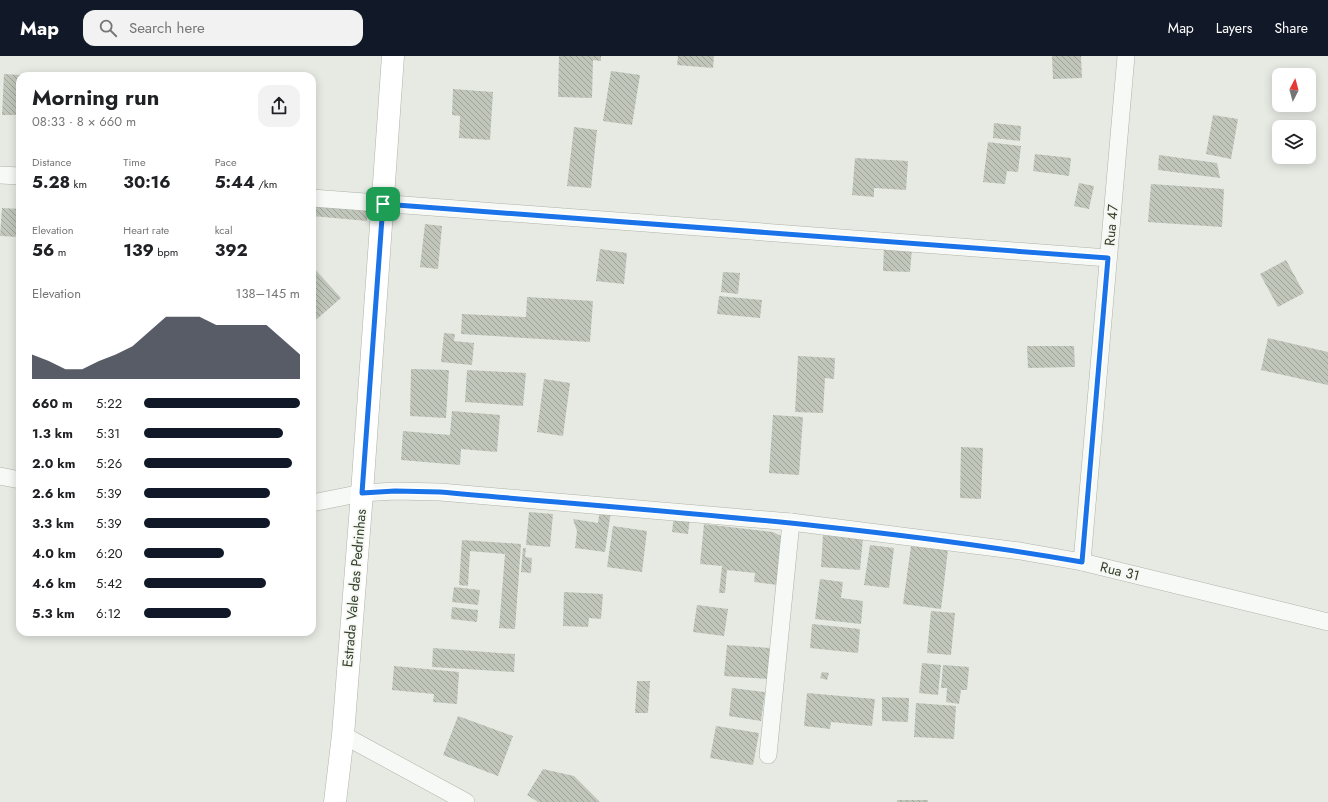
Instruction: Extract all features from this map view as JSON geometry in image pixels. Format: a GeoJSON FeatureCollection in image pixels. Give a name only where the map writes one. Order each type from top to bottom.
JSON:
{"type":"FeatureCollection","features":[{"type":"Feature","properties":{"kind":"main road","name":"Estrada Vale das Pedrinhas"},"geometry":{"type":"LineString","coordinates":[[332,796],[343,735],[393,56]]}},
{"type":"Feature","properties":{"kind":"street","name":"Rua 47"},"geometry":{"type":"LineString","coordinates":[[1082,562],[1126,56]]}},
{"type":"Feature","properties":{"kind":"street"},"geometry":{"type":"LineString","coordinates":[[0,175],[16,176]]}},
{"type":"Feature","properties":{"kind":"street"},"geometry":{"type":"LineString","coordinates":[[316,198],[1108,258]]}},
{"type":"Feature","properties":{"kind":"street"},"geometry":{"type":"LineString","coordinates":[[0,476],[16,479]]}},
{"type":"Feature","properties":{"kind":"street","name":"Rua 31"},"geometry":{"type":"LineString","coordinates":[[316,502],[362,493],[395,491],[440,492],[791,522],[1020,551],[1082,562],[1328,622]]}},
{"type":"Feature","properties":{"kind":"street"},"geometry":{"type":"LineString","coordinates":[[768,755],[791,522]]}},
{"type":"Feature","properties":{"kind":"street"},"geometry":{"type":"LineString","coordinates":[[343,735],[466,802]]}},
{"type":"Feature","properties":{"kind":"building"},"geometry":{"type":"Polygon","coordinates":[[[559,56],[601,56],[601,61],[593,60],[592,98],[558,97],[559,56]]]}},
{"type":"Feature","properties":{"kind":"building"},"geometry":{"type":"Polygon","coordinates":[[[678,56],[714,56],[713,68],[677,65],[678,56]]]}},
{"type":"Feature","properties":{"kind":"building"},"geometry":{"type":"Polygon","coordinates":[[[1052,56],[1081,56],[1082,78],[1053,79],[1052,56]]]}},
{"type":"Feature","properties":{"kind":"building"},"geometry":{"type":"Polygon","coordinates":[[[611,71],[640,75],[632,125],[603,121],[611,71]]]}},
{"type":"Feature","properties":{"kind":"building"},"geometry":{"type":"Polygon","coordinates":[[[4,74],[16,75],[16,115],[2,115],[4,74]]]}},
{"type":"Feature","properties":{"kind":"building"},"geometry":{"type":"Polygon","coordinates":[[[453,89],[493,92],[490,140],[459,138],[460,116],[452,115],[453,89]]]}},
{"type":"Feature","properties":{"kind":"building"},"geometry":{"type":"Polygon","coordinates":[[[1213,115],[1238,119],[1231,159],[1206,154],[1213,115]]]}},
{"type":"Feature","properties":{"kind":"building"},"geometry":{"type":"Polygon","coordinates":[[[994,123],[1021,126],[1020,141],[993,138],[994,123]]]}},
{"type":"Feature","properties":{"kind":"building"},"geometry":{"type":"Polygon","coordinates":[[[574,127],[597,130],[591,188],[567,186],[574,127]]]}},
{"type":"Feature","properties":{"kind":"building"},"geometry":{"type":"Polygon","coordinates":[[[988,142],[1021,146],[1018,172],[1007,171],[1005,184],[983,182],[988,142]]]}},
{"type":"Feature","properties":{"kind":"building"},"geometry":{"type":"Polygon","coordinates":[[[1035,154],[1071,158],[1069,176],[1033,171],[1035,154]]]}},
{"type":"Feature","properties":{"kind":"building"},"geometry":{"type":"Polygon","coordinates":[[[1159,155],[1217,163],[1220,178],[1158,170],[1159,155]]]}},
{"type":"Feature","properties":{"kind":"building"},"geometry":{"type":"Polygon","coordinates":[[[855,158],[908,161],[906,190],[874,188],[874,197],[852,195],[855,158]]]}},
{"type":"Feature","properties":{"kind":"building"},"geometry":{"type":"Polygon","coordinates":[[[1079,183],[1094,186],[1089,209],[1074,206],[1079,183]]]}},
{"type":"Feature","properties":{"kind":"building"},"geometry":{"type":"Polygon","coordinates":[[[1151,184],[1224,189],[1222,227],[1148,222],[1151,184]]]}},
{"type":"Feature","properties":{"kind":"building"},"geometry":{"type":"Polygon","coordinates":[[[316,203],[368,207],[367,221],[316,216],[316,203]]]}},
{"type":"Feature","properties":{"kind":"building"},"geometry":{"type":"Polygon","coordinates":[[[2,208],[16,209],[16,237],[0,236],[2,208]]]}},
{"type":"Feature","properties":{"kind":"building"},"geometry":{"type":"Polygon","coordinates":[[[425,224],[442,226],[438,269],[420,267],[425,224]]]}},
{"type":"Feature","properties":{"kind":"building"},"geometry":{"type":"Polygon","coordinates":[[[884,247],[912,248],[910,272],[883,271],[884,247]]]}},
{"type":"Feature","properties":{"kind":"building"},"geometry":{"type":"Polygon","coordinates":[[[600,249],[627,253],[624,284],[596,281],[600,249]]]}},
{"type":"Feature","properties":{"kind":"building"},"geometry":{"type":"Polygon","coordinates":[[[1286,260],[1304,293],[1278,307],[1260,274],[1286,260]]]}},
{"type":"Feature","properties":{"kind":"building"},"geometry":{"type":"Polygon","coordinates":[[[316,270],[341,298],[317,319],[316,318],[316,270]]]}},
{"type":"Feature","properties":{"kind":"building"},"geometry":{"type":"Polygon","coordinates":[[[723,272],[740,273],[738,294],[721,292],[723,272]]]}},
{"type":"Feature","properties":{"kind":"building"},"geometry":{"type":"Polygon","coordinates":[[[719,296],[762,300],[760,318],[717,314],[719,296]]]}},
{"type":"Feature","properties":{"kind":"building"},"geometry":{"type":"Polygon","coordinates":[[[527,297],[593,301],[590,342],[461,334],[462,314],[526,317],[527,297]]]}},
{"type":"Feature","properties":{"kind":"building"},"geometry":{"type":"Polygon","coordinates":[[[444,333],[455,334],[454,341],[474,343],[472,365],[441,362],[444,333]]]}},
{"type":"Feature","properties":{"kind":"building"},"geometry":{"type":"Polygon","coordinates":[[[1268,338],[1328,352],[1328,385],[1261,370],[1268,338]]]}},
{"type":"Feature","properties":{"kind":"building"},"geometry":{"type":"Polygon","coordinates":[[[1027,346],[1074,346],[1075,367],[1028,368],[1027,346]]]}},
{"type":"Feature","properties":{"kind":"building"},"geometry":{"type":"Polygon","coordinates":[[[798,356],[835,358],[834,379],[825,378],[823,413],[795,412],[798,356]]]}},
{"type":"Feature","properties":{"kind":"building"},"geometry":{"type":"Polygon","coordinates":[[[411,369],[449,370],[446,418],[410,416],[411,369]]]}},
{"type":"Feature","properties":{"kind":"building"},"geometry":{"type":"Polygon","coordinates":[[[467,370],[526,373],[523,406],[465,402],[467,370]]]}},
{"type":"Feature","properties":{"kind":"building"},"geometry":{"type":"Polygon","coordinates":[[[544,379],[570,383],[563,436],[537,432],[544,379]]]}},
{"type":"Feature","properties":{"kind":"building"},"geometry":{"type":"Polygon","coordinates":[[[452,411],[500,415],[497,452],[461,449],[460,465],[401,460],[403,431],[450,435],[452,411]]]}},
{"type":"Feature","properties":{"kind":"building"},"geometry":{"type":"Polygon","coordinates":[[[773,415],[803,417],[799,475],[769,473],[773,415]]]}},
{"type":"Feature","properties":{"kind":"building"},"geometry":{"type":"Polygon","coordinates":[[[961,447],[983,448],[981,499],[960,498],[961,447]]]}},
{"type":"Feature","properties":{"kind":"building"},"geometry":{"type":"Polygon","coordinates":[[[600,509],[611,511],[605,552],[575,548],[577,531],[573,519],[598,523],[600,509]]]}},
{"type":"Feature","properties":{"kind":"building"},"geometry":{"type":"Polygon","coordinates":[[[529,512],[553,514],[550,547],[526,545],[529,512]]]}},
{"type":"Feature","properties":{"kind":"building"},"geometry":{"type":"Polygon","coordinates":[[[674,515],[690,517],[688,534],[672,532],[674,515]]]}},
{"type":"Feature","properties":{"kind":"building"},"geometry":{"type":"Polygon","coordinates":[[[704,524],[773,532],[783,537],[778,585],[754,582],[755,573],[727,570],[725,593],[719,593],[722,566],[700,564],[704,524]]]}},
{"type":"Feature","properties":{"kind":"building"},"geometry":{"type":"Polygon","coordinates":[[[613,526],[647,531],[642,572],[607,567],[613,526]]]}},
{"type":"Feature","properties":{"kind":"building"},"geometry":{"type":"Polygon","coordinates":[[[823,535],[863,538],[860,570],[821,567],[823,535]]]}},
{"type":"Feature","properties":{"kind":"building"},"geometry":{"type":"Polygon","coordinates":[[[462,540],[521,544],[515,629],[499,628],[505,554],[470,551],[468,586],[459,585],[462,540]]]}},
{"type":"Feature","properties":{"kind":"building"},"geometry":{"type":"Polygon","coordinates":[[[870,545],[894,548],[889,588],[864,585],[870,545]]]}},
{"type":"Feature","properties":{"kind":"building"},"geometry":{"type":"Polygon","coordinates":[[[911,546],[948,550],[941,609],[903,604],[911,546]]]}},
{"type":"Feature","properties":{"kind":"building"},"geometry":{"type":"Polygon","coordinates":[[[523,548],[526,548],[525,557],[532,558],[531,573],[521,572],[523,548]]]}},
{"type":"Feature","properties":{"kind":"building"},"geometry":{"type":"Polygon","coordinates":[[[820,579],[843,582],[841,598],[863,601],[861,624],[815,619],[820,579]]]}},
{"type":"Feature","properties":{"kind":"building"},"geometry":{"type":"Polygon","coordinates":[[[454,587],[480,590],[478,605],[452,602],[454,587]]]}},
{"type":"Feature","properties":{"kind":"building"},"geometry":{"type":"Polygon","coordinates":[[[564,592],[603,594],[601,619],[589,618],[588,627],[563,626],[564,592]]]}},
{"type":"Feature","properties":{"kind":"building"},"geometry":{"type":"Polygon","coordinates":[[[697,605],[728,609],[724,636],[693,632],[697,605]]]}},
{"type":"Feature","properties":{"kind":"building"},"geometry":{"type":"Polygon","coordinates":[[[452,607],[478,610],[477,622],[451,619],[452,607]]]}},
{"type":"Feature","properties":{"kind":"building"},"geometry":{"type":"Polygon","coordinates":[[[931,611],[955,613],[951,655],[927,653],[931,611]]]}},
{"type":"Feature","properties":{"kind":"building"},"geometry":{"type":"Polygon","coordinates":[[[812,624],[860,629],[858,653],[810,648],[812,624]]]}},
{"type":"Feature","properties":{"kind":"building"},"geometry":{"type":"Polygon","coordinates":[[[727,645],[770,648],[768,679],[724,676],[727,645]]]}},
{"type":"Feature","properties":{"kind":"building"},"geometry":{"type":"Polygon","coordinates":[[[433,648],[515,654],[514,672],[432,667],[433,648]]]}},
{"type":"Feature","properties":{"kind":"building"},"geometry":{"type":"Polygon","coordinates":[[[922,663],[941,665],[938,695],[919,693],[922,663]]]}},
{"type":"Feature","properties":{"kind":"building"},"geometry":{"type":"Polygon","coordinates":[[[943,665],[969,667],[967,690],[961,690],[959,704],[946,702],[947,688],[941,688],[943,665]]]}},
{"type":"Feature","properties":{"kind":"building"},"geometry":{"type":"Polygon","coordinates":[[[394,666],[459,672],[457,704],[433,702],[434,694],[392,690],[394,666]]]}},
{"type":"Feature","properties":{"kind":"building"},"geometry":{"type":"Polygon","coordinates":[[[822,672],[829,673],[827,680],[820,678],[822,672]]]}},
{"type":"Feature","properties":{"kind":"building"},"geometry":{"type":"Polygon","coordinates":[[[637,681],[650,681],[648,713],[635,713],[637,681]]]}},
{"type":"Feature","properties":{"kind":"building"},"geometry":{"type":"Polygon","coordinates":[[[732,688],[765,692],[761,721],[729,716],[732,688]]]}},
{"type":"Feature","properties":{"kind":"building"},"geometry":{"type":"Polygon","coordinates":[[[807,693],[875,699],[872,726],[831,722],[830,729],[804,726],[807,693]]]}},
{"type":"Feature","properties":{"kind":"building"},"geometry":{"type":"Polygon","coordinates":[[[882,697],[909,698],[908,722],[882,721],[882,697]]]}},
{"type":"Feature","properties":{"kind":"building"},"geometry":{"type":"Polygon","coordinates":[[[916,703],[956,706],[954,739],[914,737],[916,703]]]}},
{"type":"Feature","properties":{"kind":"building"},"geometry":{"type":"Polygon","coordinates":[[[458,716],[513,736],[498,776],[443,755],[458,716]]]}},
{"type":"Feature","properties":{"kind":"building"},"geometry":{"type":"Polygon","coordinates":[[[716,726],[759,733],[753,765],[710,758],[716,726]]]}},
{"type":"Feature","properties":{"kind":"building"},"geometry":{"type":"Polygon","coordinates":[[[543,769],[574,776],[600,802],[538,802],[527,795],[543,769]]]}},
{"type":"Feature","properties":{"kind":"building"},"geometry":{"type":"Polygon","coordinates":[[[897,800],[928,800],[928,802],[897,802],[897,800]]]}},
{"type":"Feature","properties":{"kind":"route"},"geometry":{"type":"LineString","coordinates":[[383,204],[1108,258],[1082,562],[1020,551],[791,522],[440,492],[395,491],[362,493],[383,204]]}}]}
